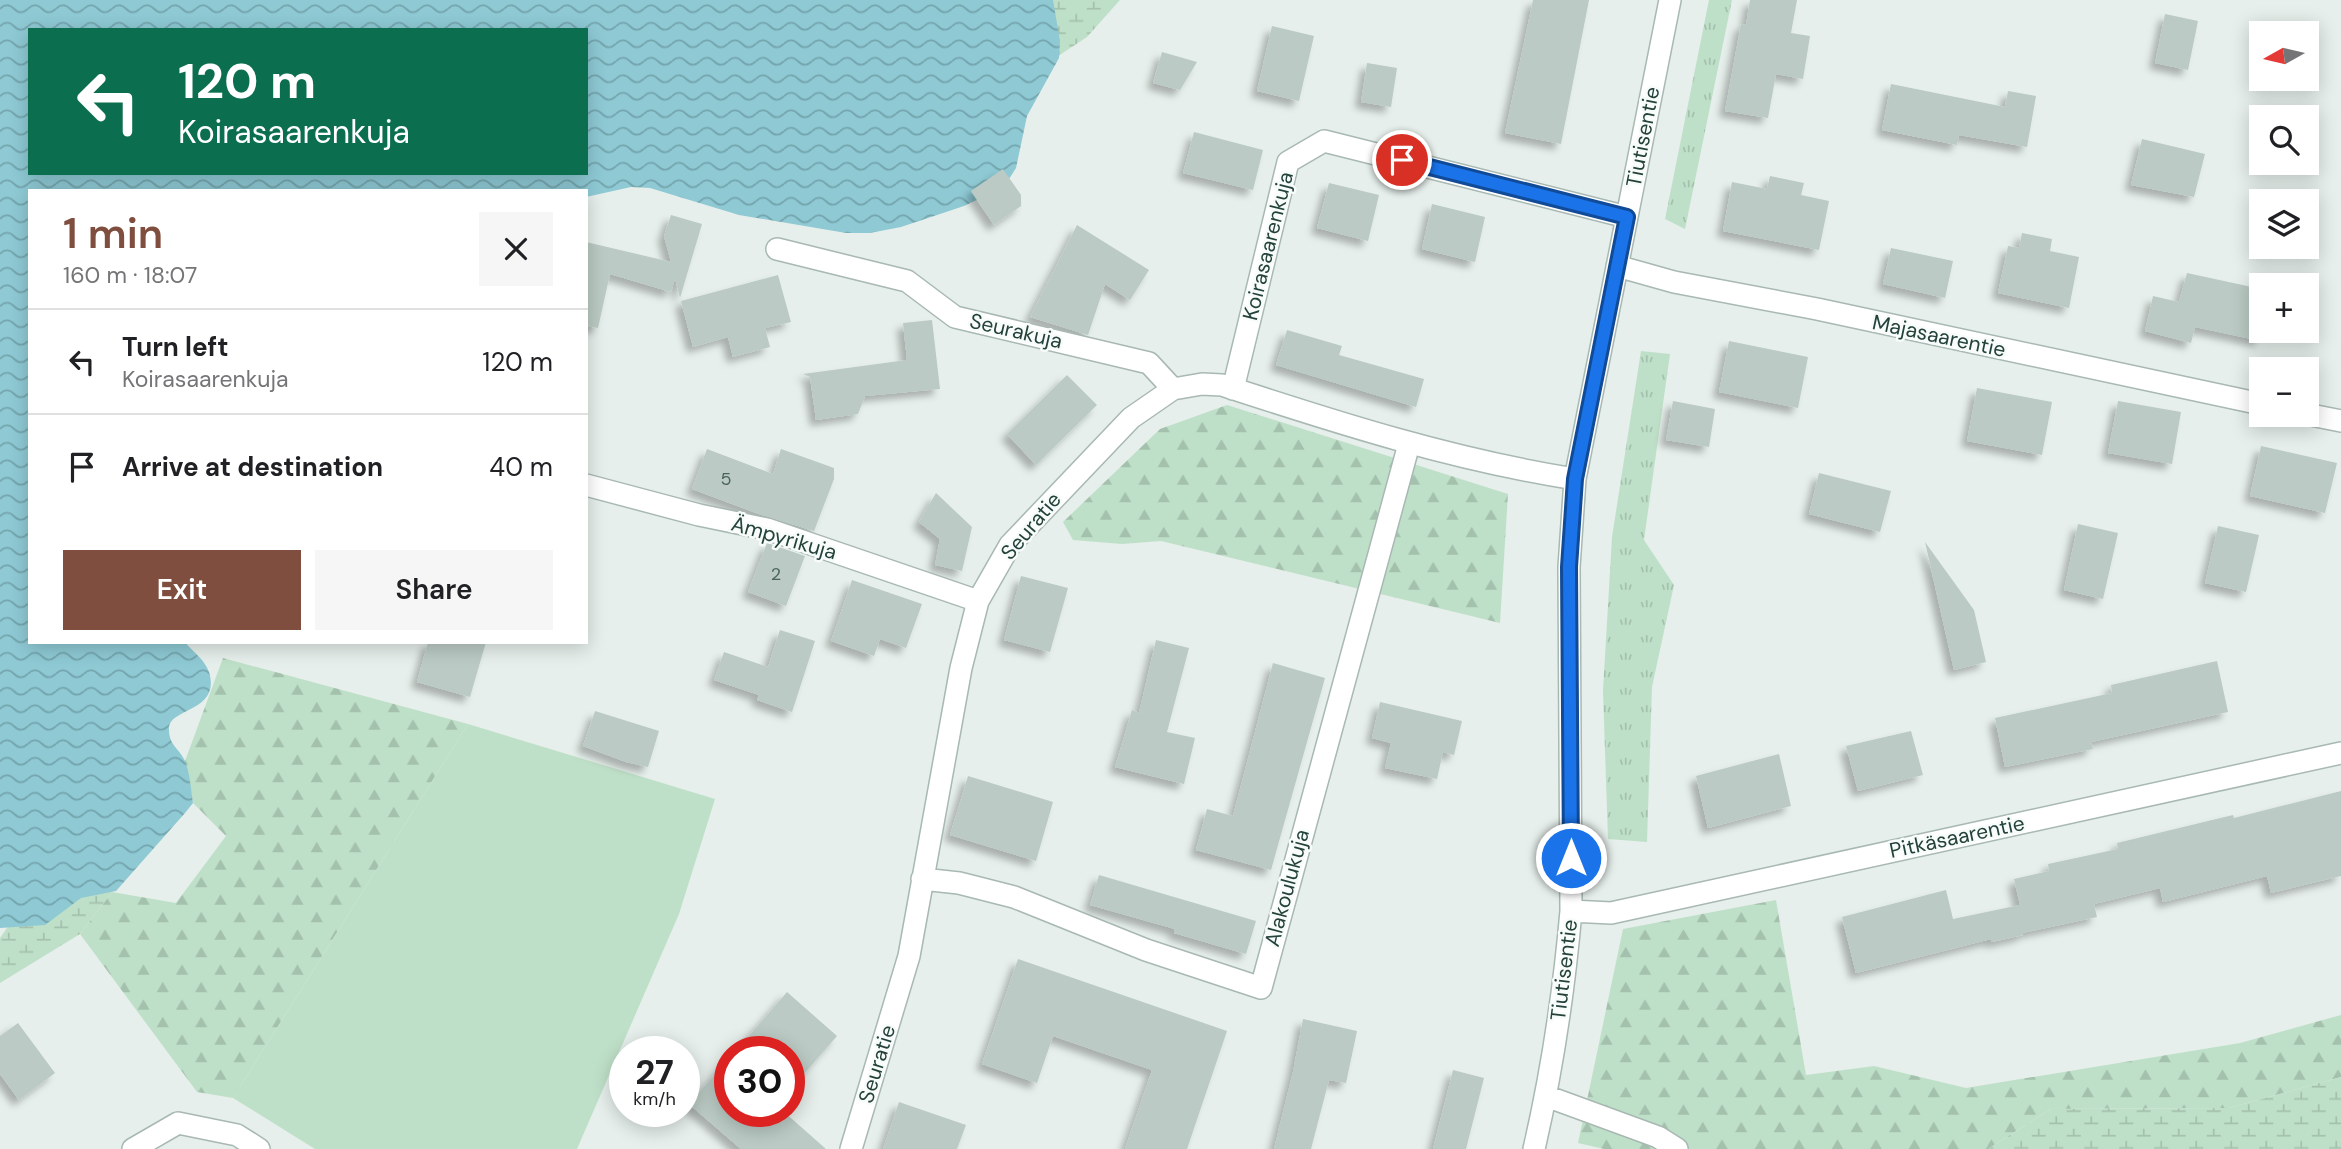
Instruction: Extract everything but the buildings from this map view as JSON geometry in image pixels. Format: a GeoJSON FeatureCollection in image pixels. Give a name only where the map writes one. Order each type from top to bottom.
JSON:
{"type":"FeatureCollection","features":[{"type":"Feature","properties":{"kind":"street","name":"Tiutisentie"},"geometry":{"type":"LineString","coordinates":[[1534,1149],[1546,1096],[1567,959],[1571,911],[1569,567],[1575,479],[1670,0]]}},
{"type":"Feature","properties":{"kind":"street","name":"Koirasaarenkuja"},"geometry":{"type":"LineString","coordinates":[[1233,388],[1289,162],[1324,141],[1627,217]]}},
{"type":"Feature","properties":{"kind":"street","name":"Seurakuja"},"geometry":{"type":"LineString","coordinates":[[778,250],[907,281],[955,317],[1149,363],[1173,389]]}},
{"type":"Feature","properties":{"kind":"street","name":"Majasaarentie"},"geometry":{"type":"LineString","coordinates":[[1618,266],[1674,282],[1817,309],[2249,401]]}},
{"type":"Feature","properties":{"kind":"street","name":"Seuratie"},"geometry":{"type":"LineString","coordinates":[[852,1149],[909,956],[961,668],[978,601],[1010,545],[1131,418],[1173,389],[1202,384],[1222,385],[1409,444],[1575,479]]}},
{"type":"Feature","properties":{"kind":"street"},"geometry":{"type":"LineString","coordinates":[[2319,417],[2341,421]]}},
{"type":"Feature","properties":{"kind":"street","name":"Alakoulukuja"},"geometry":{"type":"LineString","coordinates":[[922,879],[959,883],[1014,897],[1146,950],[1261,988],[1409,444]]}},
{"type":"Feature","properties":{"kind":"street","name":"Ämpyrikuja"},"geometry":{"type":"LineString","coordinates":[[588,486],[699,515],[767,529],[978,601]]}},
{"type":"Feature","properties":{"kind":"street","name":"Pitkäsaarentie"},"geometry":{"type":"LineString","coordinates":[[1571,911],[1611,913],[2341,753]]}},
{"type":"Feature","properties":{"kind":"street"},"geometry":{"type":"LineString","coordinates":[[1546,1096],[1658,1137],[1678,1149]]}},
{"type":"Feature","properties":{"kind":"street"},"geometry":{"type":"LineString","coordinates":[[134,1149],[178,1123],[237,1135],[259,1149]]}},
{"type":"Feature","properties":{"kind":"green space"},"geometry":{"type":"Polygon","coordinates":[[[1046,0],[1120,0],[1087,37],[1040,68],[1046,0]]]}},
{"type":"Feature","properties":{"kind":"green space"},"geometry":{"type":"Polygon","coordinates":[[[1709,0],[1732,0],[1685,229],[1665,219],[1709,0]]]}},
{"type":"Feature","properties":{"kind":"green space"},"geometry":{"type":"Polygon","coordinates":[[[1641,351],[1670,354],[1644,540],[1674,585],[1652,687],[1647,842],[1608,839],[1603,691],[1612,537],[1641,351]]]}},
{"type":"Feature","properties":{"kind":"green space"},"geometry":{"type":"Polygon","coordinates":[[[1227,405],[1508,494],[1500,623],[1161,541],[1122,544],[1073,540],[1063,522],[1160,429],[1227,405]]]}},
{"type":"Feature","properties":{"kind":"green space"},"geometry":{"type":"Polygon","coordinates":[[[223,658],[468,724],[233,1098],[197,1092],[80,934],[112,892],[176,903],[226,836],[193,803],[185,761],[223,658]]]}},
{"type":"Feature","properties":{"kind":"green space"},"geometry":{"type":"Polygon","coordinates":[[[468,724],[715,799],[679,914],[626,1036],[609,1036],[609,1075],[577,1149],[315,1149],[233,1098],[468,724]]]}},
{"type":"Feature","properties":{"kind":"green space"},"geometry":{"type":"Polygon","coordinates":[[[66,843],[112,892],[80,934],[0,983],[0,938],[66,843]]]}},
{"type":"Feature","properties":{"kind":"green space"},"geometry":{"type":"Polygon","coordinates":[[[1776,900],[1806,1075],[1874,1066],[1966,1088],[2240,1043],[2341,1015],[2341,1077],[2229,1108],[2051,1109],[1988,1149],[1604,1149],[1578,1143],[1623,929],[1776,900]]]}},
{"type":"Feature","properties":{"kind":"green space"},"geometry":{"type":"Polygon","coordinates":[[[2341,1077],[2341,1149],[1988,1149],[2051,1109],[2229,1108],[2341,1077]]]}},
{"type":"Feature","properties":{"kind":"water"},"geometry":{"type":"Polygon","coordinates":[[[0,0],[1053,0],[1060,41],[1059,58],[1027,116],[1016,168],[1009,179],[964,206],[901,227],[870,233],[846,233],[739,215],[650,188],[631,187],[588,197],[588,189],[28,189],[28,644],[187,644],[207,668],[211,685],[202,702],[178,716],[169,727],[170,738],[185,761],[193,803],[116,891],[81,898],[45,925],[0,928],[0,0]]]}},
{"type":"Feature","properties":{"kind":"route"},"geometry":{"type":"LineString","coordinates":[[1402,160],[1627,217],[1575,479],[1569,567],[1571,858]]}}]}
